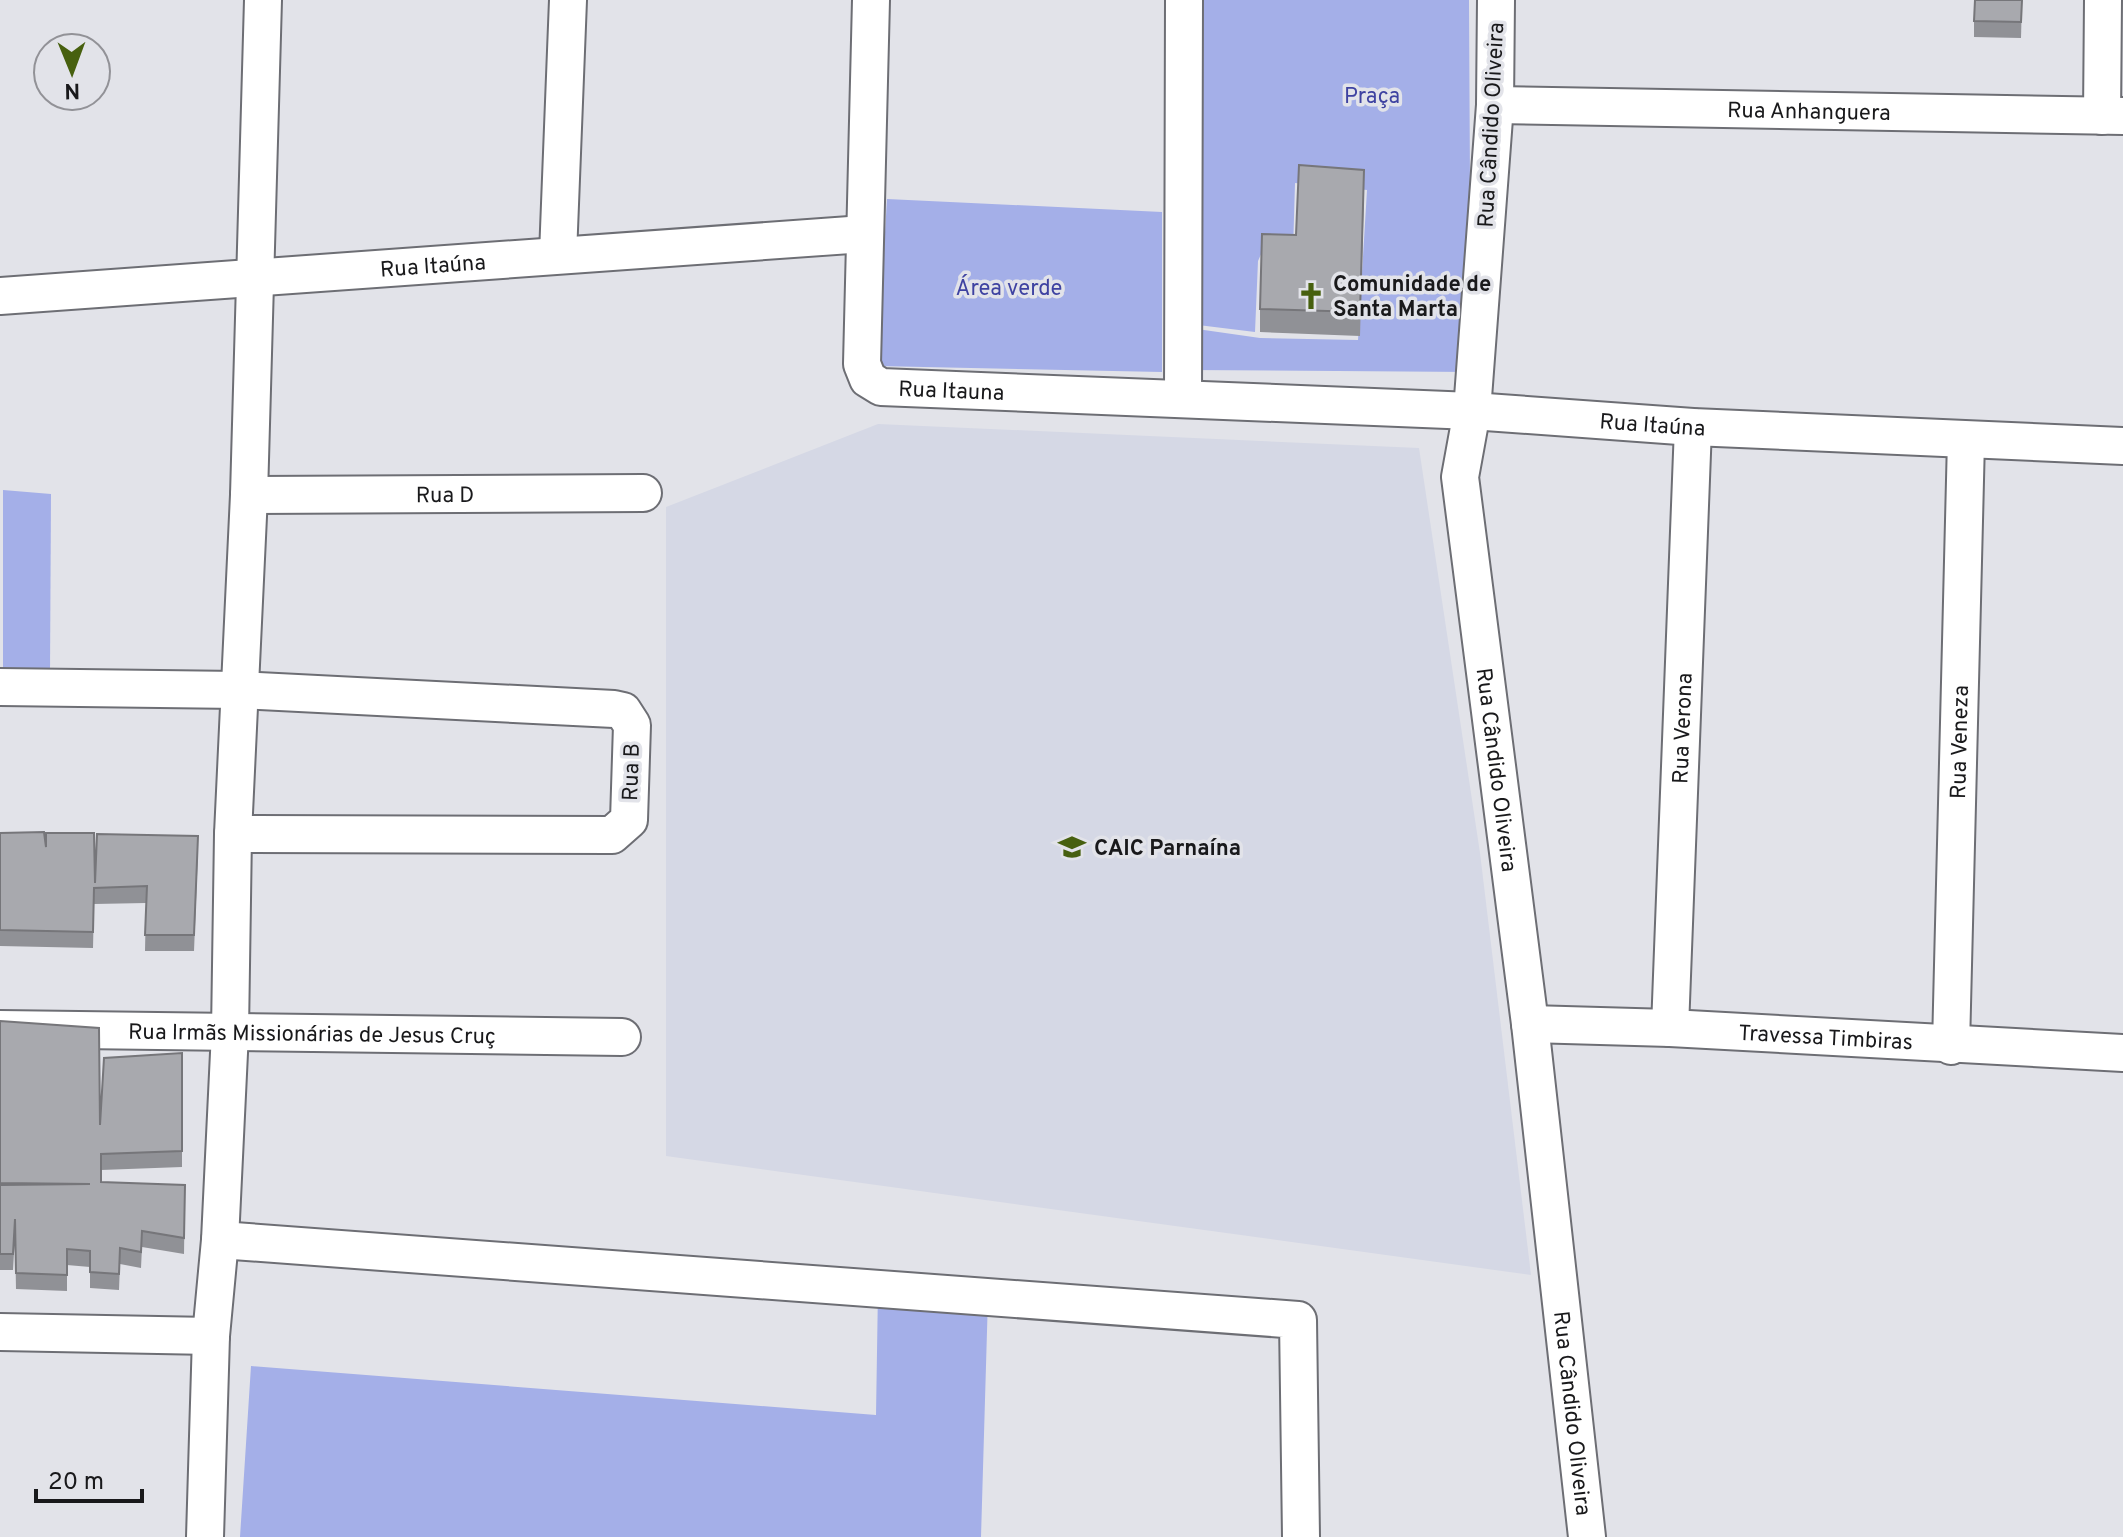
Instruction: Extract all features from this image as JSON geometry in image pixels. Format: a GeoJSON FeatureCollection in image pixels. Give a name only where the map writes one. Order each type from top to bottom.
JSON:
{"type":"FeatureCollection","features":[{"type":"Feature","properties":{"kind":"street"},"geometry":{"type":"LineString","coordinates":[[205,1537],[211,1336],[220,1240],[230,1032],[233,834],[249,495],[252,279],[263,0]]}},
{"type":"Feature","properties":{"kind":"street"},"geometry":{"type":"LineString","coordinates":[[558,255],[568,0]]}},
{"type":"Feature","properties":{"kind":"street"},"geometry":{"type":"LineString","coordinates":[[864,234],[871,0]]}},
{"type":"Feature","properties":{"kind":"street"},"geometry":{"type":"LineString","coordinates":[[1183,399],[1184,0]]}},
{"type":"Feature","properties":{"kind":"street","name":"Rua Cândido Oliveira"},"geometry":{"type":"LineString","coordinates":[[1496,0],[1495,105],[1472,411],[1460,477],[1530,1024],[1587,1537]]}},
{"type":"Feature","properties":{"kind":"street"},"geometry":{"type":"LineString","coordinates":[[2103,0],[2113,116]]}},
{"type":"Feature","properties":{"kind":"street","name":"Rua Anhanguera"},"geometry":{"type":"LineString","coordinates":[[1495,105],[2113,116]]}},
{"type":"Feature","properties":{"kind":"street","name":"Rua Itaúna"},"geometry":{"type":"LineString","coordinates":[[0,296],[864,234]]}},
{"type":"Feature","properties":{"kind":"street","name":"Rua Itauna"},"geometry":{"type":"LineString","coordinates":[[864,234],[862,364],[873,385],[1183,399]]}},
{"type":"Feature","properties":{"kind":"street","name":"Rua Itaúna"},"geometry":{"type":"LineString","coordinates":[[1183,399],[1472,411],[1693,427],[2123,446]]}},
{"type":"Feature","properties":{"kind":"street","name":"Rua Verona"},"geometry":{"type":"LineString","coordinates":[[1670,1028],[1693,427]]}},
{"type":"Feature","properties":{"kind":"street","name":"Rua Veneza"},"geometry":{"type":"LineString","coordinates":[[1951,1046],[1966,440]]}},
{"type":"Feature","properties":{"kind":"street","name":"Rua D"},"geometry":{"type":"LineString","coordinates":[[249,495],[643,493]]}},
{"type":"Feature","properties":{"kind":"street"},"geometry":{"type":"LineString","coordinates":[[0,687],[239,690]]}},
{"type":"Feature","properties":{"kind":"street","name":"Rua B"},"geometry":{"type":"LineString","coordinates":[[233,834],[612,835],[629,820],[632,725],[623,711],[239,690]]}},
{"type":"Feature","properties":{"kind":"street","name":"Travessa Timbiras"},"geometry":{"type":"LineString","coordinates":[[1530,1024],[1670,1028],[1951,1046],[2123,1053]]}},
{"type":"Feature","properties":{"kind":"street","name":"Rua Irmãs Missionárias de Jesus Cruç"},"geometry":{"type":"LineString","coordinates":[[0,1029],[622,1037]]}},
{"type":"Feature","properties":{"kind":"street"},"geometry":{"type":"LineString","coordinates":[[220,1240],[1298,1320],[1301,1537]]}},
{"type":"Feature","properties":{"kind":"street"},"geometry":{"type":"LineString","coordinates":[[0,1332],[211,1336]]}},
{"type":"Feature","properties":{"kind":"shaded area","name":"CAIC Parnaína"},"geometry":{"type":"Polygon","coordinates":[[[878,424],[1419,448],[1480,853],[1531,1275],[666,1156],[666,507],[878,424]]]}},
{"type":"Feature","properties":{"kind":"green space","name":"Praça"},"geometry":{"type":"Polygon","coordinates":[[[1193,0],[1469,0],[1471,372],[1189,370],[1190,328],[1260,338],[1358,340],[1367,190],[1295,183],[1293,252],[1262,252],[1258,261],[1255,332],[1190,324],[1193,0]]]}},
{"type":"Feature","properties":{"kind":"green space","name":"Área verde"},"geometry":{"type":"Polygon","coordinates":[[[887,199],[1162,212],[1162,372],[877,366],[887,199]]]}},
{"type":"Feature","properties":{"kind":"green space"},"geometry":{"type":"Polygon","coordinates":[[[3,490],[51,494],[50,672],[3,673],[3,490]]]}},
{"type":"Feature","properties":{"kind":"green space"},"geometry":{"type":"Polygon","coordinates":[[[878,1289],[988,1297],[981,1537],[240,1537],[251,1366],[876,1415],[878,1289]]]}},
{"type":"Feature","properties":{"kind":"building"},"geometry":{"type":"Polygon","coordinates":[[[1975,0],[2022,0],[2021,22],[1974,21],[1975,0]]]}},
{"type":"Feature","properties":{"kind":"building","name":"Comunidade de Santa Marta"},"geometry":{"type":"Polygon","coordinates":[[[1299,165],[1364,170],[1360,312],[1260,309],[1262,234],[1296,235],[1299,165]]]}},
{"type":"Feature","properties":{"kind":"building"},"geometry":{"type":"Polygon","coordinates":[[[44,832],[46,847],[46,833],[94,833],[95,883],[97,834],[198,836],[194,935],[145,935],[147,886],[94,888],[93,932],[0,930],[0,833],[44,832]]]}},
{"type":"Feature","properties":{"kind":"building"},"geometry":{"type":"Polygon","coordinates":[[[0,1021],[99,1028],[100,1125],[104,1058],[182,1053],[182,1151],[101,1154],[101,1182],[185,1185],[184,1238],[142,1231],[141,1252],[120,1248],[119,1274],[90,1272],[90,1251],[67,1249],[67,1275],[16,1273],[15,1219],[13,1254],[0,1254],[0,1185],[90,1184],[0,1183],[0,1021]]]}},
{"type":"Feature","properties":{"kind":"place","name":"Comunidade de Santa Marta"},"geometry":{"type":"Point","coordinates":[1311,296]}},
{"type":"Feature","properties":{"kind":"place","name":"CAIC Parnaína"},"geometry":{"type":"Point","coordinates":[1072,847]}}]}
